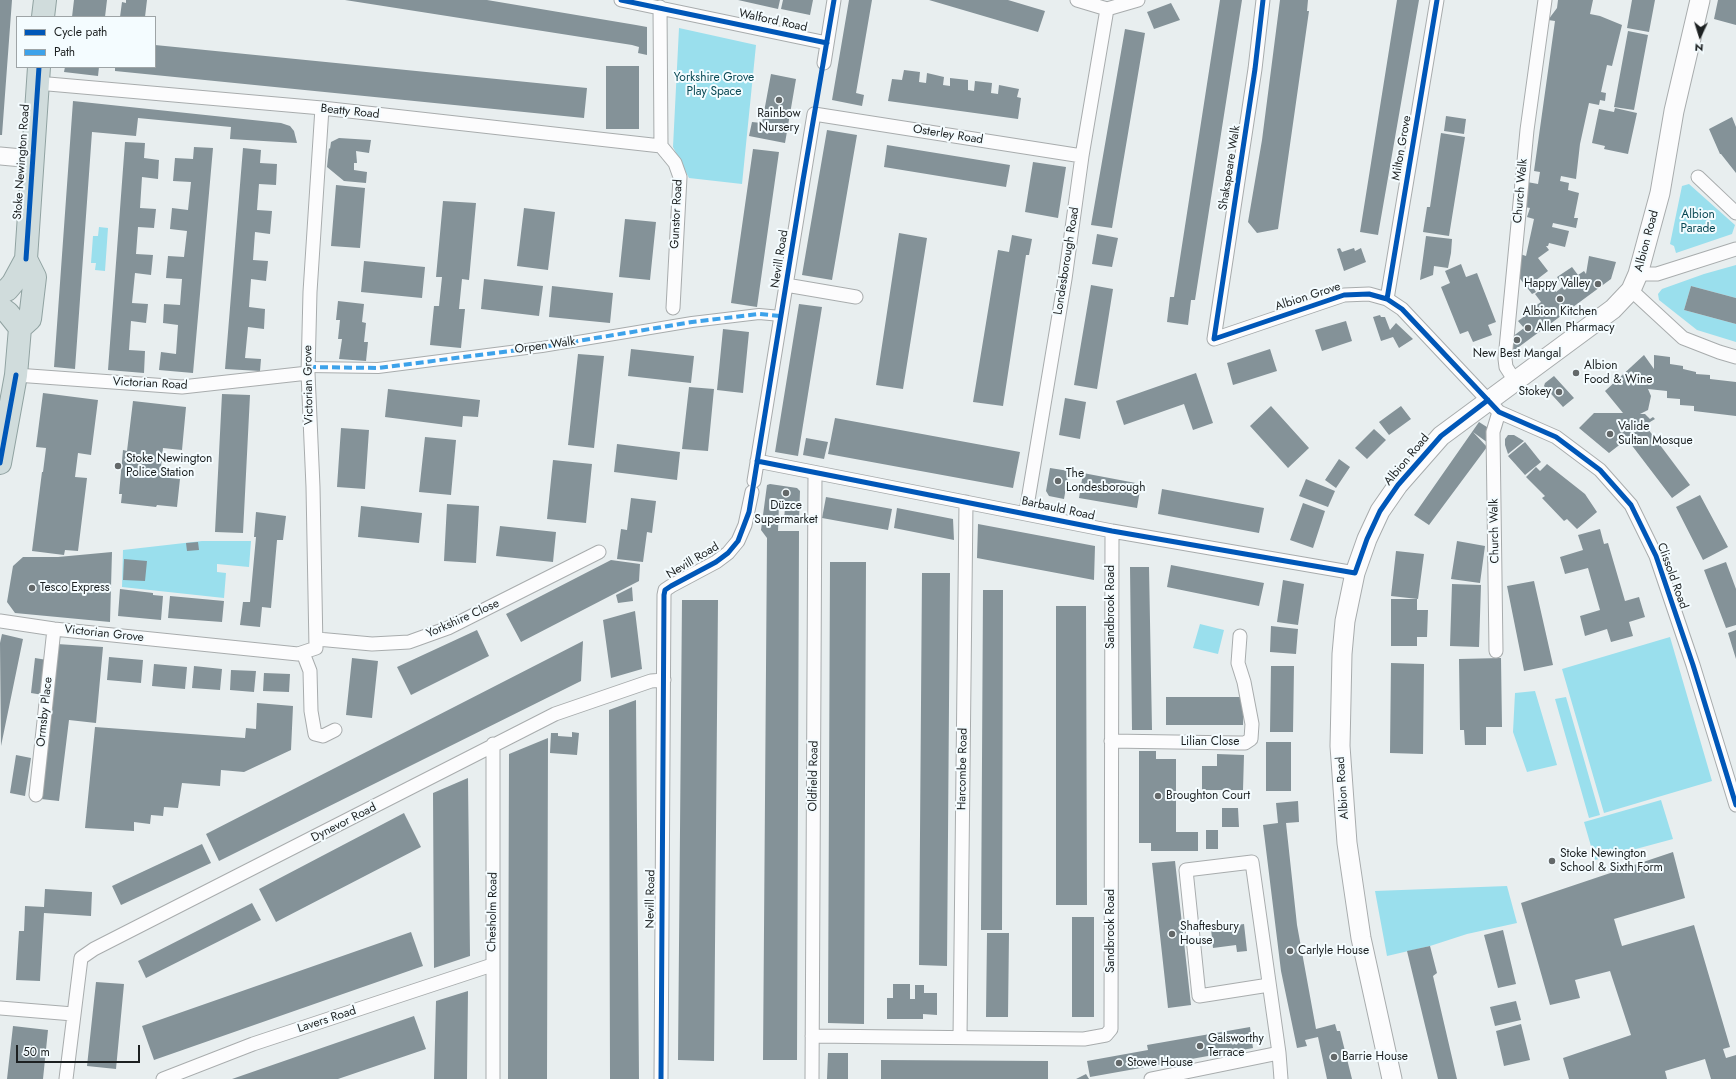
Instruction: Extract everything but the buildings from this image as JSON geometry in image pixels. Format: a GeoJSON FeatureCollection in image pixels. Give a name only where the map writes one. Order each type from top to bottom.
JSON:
{"type":"FeatureCollection","features":[{"type":"Feature","properties":{"kind":"highway"},"geometry":{"type":"LineString","coordinates":[[43,16],[44,0]]}},
{"type":"Feature","properties":{"kind":"highway","name":"Stoke Newington Road"},"geometry":{"type":"LineString","coordinates":[[26,259],[38,75]]}},
{"type":"Feature","properties":{"kind":"highway"},"geometry":{"type":"LineString","coordinates":[[0,292],[6,290],[13,283],[26,259]]}},
{"type":"Feature","properties":{"kind":"highway"},"geometry":{"type":"LineString","coordinates":[[0,463],[16,375],[20,328],[30,318],[35,277],[26,259]]}},
{"type":"Feature","properties":{"kind":"highway"},"geometry":{"type":"LineString","coordinates":[[0,307],[8,313],[20,328]]}},
{"type":"Feature","properties":{"kind":"main road","name":"Albion Road"},"geometry":{"type":"LineString","coordinates":[[1392,1079],[1361,938],[1346,843],[1340,746],[1342,654],[1345,621],[1354,574],[1380,510],[1398,485],[1441,436],[1494,406],[1515,381],[1613,309],[1635,282],[1660,193],[1674,111],[1700,0]]}},
{"type":"Feature","properties":{"kind":"street","name":"Walford Road"},"geometry":{"type":"LineString","coordinates":[[621,0],[827,43]]}},
{"type":"Feature","properties":{"kind":"street"},"geometry":{"type":"LineString","coordinates":[[824,63],[834,0]]}},
{"type":"Feature","properties":{"kind":"street"},"geometry":{"type":"LineString","coordinates":[[1077,0],[1107,9],[1138,0]]}},
{"type":"Feature","properties":{"kind":"street","name":"Shakspeare Walk"},"geometry":{"type":"LineString","coordinates":[[1214,339],[1255,68],[1263,0]]}},
{"type":"Feature","properties":{"kind":"street","name":"Milton Grove"},"geometry":{"type":"LineString","coordinates":[[1387,299],[1437,0]]}},
{"type":"Feature","properties":{"kind":"street","name":"Church Walk"},"geometry":{"type":"LineString","coordinates":[[1515,381],[1506,367],[1505,359],[1527,130],[1545,0]]}},
{"type":"Feature","properties":{"kind":"street"},"geometry":{"type":"LineString","coordinates":[[660,7],[661,146]]}},
{"type":"Feature","properties":{"kind":"street","name":"Londesborough Road"},"geometry":{"type":"LineString","coordinates":[[1026,512],[1065,279],[1082,156],[1107,9]]}},
{"type":"Feature","properties":{"kind":"street","name":"Beatty Road"},"geometry":{"type":"LineString","coordinates":[[38,75],[661,146]]}},
{"type":"Feature","properties":{"kind":"street","name":"Victorian Grove"},"geometry":{"type":"LineString","coordinates":[[317,639],[308,370],[310,292],[322,108]]}},
{"type":"Feature","properties":{"kind":"street","name":"Osterley Road"},"geometry":{"type":"LineString","coordinates":[[814,114],[1082,156]]}},
{"type":"Feature","properties":{"kind":"street","name":"Nevill Road"},"geometry":{"type":"LineString","coordinates":[[660,1079],[665,590],[683,578],[716,562],[728,553],[738,541],[745,525],[753,486],[814,114]]}},
{"type":"Feature","properties":{"kind":"street","name":"Gunstor Road"},"geometry":{"type":"LineString","coordinates":[[661,146],[675,163],[680,177],[673,308]]}},
{"type":"Feature","properties":{"kind":"street"},"geometry":{"type":"LineString","coordinates":[[0,156],[33,159]]}},
{"type":"Feature","properties":{"kind":"street"},"geometry":{"type":"LineString","coordinates":[[1698,177],[1736,213]]}},
{"type":"Feature","properties":{"kind":"street"},"geometry":{"type":"LineString","coordinates":[[1736,249],[1635,282],[1683,338],[1719,352],[1736,356]]}},
{"type":"Feature","properties":{"kind":"street"},"geometry":{"type":"LineString","coordinates":[[786,285],[856,297]]}},
{"type":"Feature","properties":{"kind":"street","name":"Albion Grove"},"geometry":{"type":"LineString","coordinates":[[1214,339],[1344,295],[1369,294],[1387,299],[1402,309],[1494,406]]}},
{"type":"Feature","properties":{"kind":"street","name":"Orpen Walk"},"geometry":{"type":"LineString","coordinates":[[308,370],[378,368],[542,347],[692,322],[760,314],[781,316]]}},
{"type":"Feature","properties":{"kind":"street","name":"Victorian Road"},"geometry":{"type":"LineString","coordinates":[[16,375],[182,387],[308,370]]}},
{"type":"Feature","properties":{"kind":"street","name":"Church Walk"},"geometry":{"type":"LineString","coordinates":[[1494,406],[1493,432],[1496,651]]}},
{"type":"Feature","properties":{"kind":"street","name":"Clissold Road"},"geometry":{"type":"LineString","coordinates":[[1494,406],[1556,437],[1568,445],[1600,470],[1631,505],[1656,556],[1693,665],[1736,805]]}},
{"type":"Feature","properties":{"kind":"street","name":"Barbauld Road"},"geometry":{"type":"LineString","coordinates":[[757,461],[966,502],[1026,512],[1112,531],[1354,574]]}},
{"type":"Feature","properties":{"kind":"street","name":"Oldfield Road"},"geometry":{"type":"LineString","coordinates":[[812,1079],[815,473]]}},
{"type":"Feature","properties":{"kind":"street","name":"Harcombe Road"},"geometry":{"type":"LineString","coordinates":[[960,1036],[966,502]]}},
{"type":"Feature","properties":{"kind":"street","name":"Sandbrook Road"},"geometry":{"type":"LineString","coordinates":[[812,1036],[1084,1038],[1106,1035],[1111,1029],[1112,531]]}},
{"type":"Feature","properties":{"kind":"street","name":"Yorkshire Close"},"geometry":{"type":"LineString","coordinates":[[317,639],[372,644],[409,642],[448,628],[599,552]]}},
{"type":"Feature","properties":{"kind":"street","name":"Victorian Grove"},"geometry":{"type":"LineString","coordinates":[[0,621],[54,629],[303,653]]}},
{"type":"Feature","properties":{"kind":"street","name":"Ormsby Place"},"geometry":{"type":"LineString","coordinates":[[36,796],[54,629]]}},
{"type":"Feature","properties":{"kind":"street","name":"Lilian Close"},"geometry":{"type":"LineString","coordinates":[[1111,741],[1238,743],[1251,739],[1252,724],[1244,682],[1238,663],[1240,636]]}},
{"type":"Feature","properties":{"kind":"street"},"geometry":{"type":"LineString","coordinates":[[317,639],[316,648],[303,653],[310,671],[311,711],[315,734],[323,736],[335,730]]}},
{"type":"Feature","properties":{"kind":"street","name":"Dynevor Road"},"geometry":{"type":"LineString","coordinates":[[66,1079],[81,958],[94,949],[375,806],[493,744],[555,714],[650,681],[664,680]]}},
{"type":"Feature","properties":{"kind":"street","name":"Chesholm Road"},"geometry":{"type":"LineString","coordinates":[[493,744],[493,1079]]}},
{"type":"Feature","properties":{"kind":"street"},"geometry":{"type":"LineString","coordinates":[[1269,985],[1199,996],[1186,870],[1252,862],[1279,1053],[1281,1079]]}},
{"type":"Feature","properties":{"kind":"street","name":"Lavers Road"},"geometry":{"type":"LineString","coordinates":[[163,1079],[253,1044],[492,965]]}},
{"type":"Feature","properties":{"kind":"street"},"geometry":{"type":"LineString","coordinates":[[0,1008],[73,1014]]}},
{"type":"Feature","properties":{"kind":"street"},"geometry":{"type":"LineString","coordinates":[[1151,1079],[1279,1053]]}},
{"type":"Feature","properties":{"kind":"green space","name":"Yorkshire Grove Play Space"},"geometry":{"type":"Polygon","coordinates":[[[679,28],[756,45],[742,184],[689,178],[673,147],[679,28]]]}},
{"type":"Feature","properties":{"kind":"green space","name":"Albion Parade"},"geometry":{"type":"Polygon","coordinates":[[[1689,184],[1735,225],[1732,234],[1676,253],[1674,246],[1670,244],[1682,186],[1689,184]]]}},
{"type":"Feature","properties":{"kind":"green space"},"geometry":{"type":"Polygon","coordinates":[[[99,227],[108,228],[105,271],[95,270],[96,263],[91,263],[93,236],[98,236],[99,227]]]}},
{"type":"Feature","properties":{"kind":"green space"},"geometry":{"type":"Polygon","coordinates":[[[1736,265],[1736,298],[1691,286],[1684,310],[1736,324],[1736,342],[1697,330],[1659,300],[1658,294],[1662,289],[1704,274],[1736,265]]]}},
{"type":"Feature","properties":{"kind":"green space"},"geometry":{"type":"Polygon","coordinates":[[[202,541],[251,541],[249,567],[217,564],[217,572],[226,573],[224,598],[122,587],[123,550],[202,541]]]}},
{"type":"Feature","properties":{"kind":"green space"},"geometry":{"type":"Polygon","coordinates":[[[1200,624],[1224,630],[1218,654],[1193,648],[1200,624]]]}},
{"type":"Feature","properties":{"kind":"green space"},"geometry":{"type":"Polygon","coordinates":[[[1670,637],[1712,781],[1604,813],[1562,669],[1670,637]]]}},
{"type":"Feature","properties":{"kind":"green space"},"geometry":{"type":"Polygon","coordinates":[[[1535,691],[1557,765],[1527,772],[1513,732],[1515,693],[1535,691]]]}},
{"type":"Feature","properties":{"kind":"green space"},"geometry":{"type":"Polygon","coordinates":[[[1566,697],[1600,815],[1589,818],[1555,699],[1566,697]]]}},
{"type":"Feature","properties":{"kind":"green space"},"geometry":{"type":"Polygon","coordinates":[[[1661,800],[1673,839],[1595,860],[1584,822],[1661,800]]]}},
{"type":"Feature","properties":{"kind":"green space"},"geometry":{"type":"Polygon","coordinates":[[[1507,886],[1517,923],[1467,934],[1430,946],[1387,956],[1375,891],[1507,886]]]}},
{"type":"Feature","properties":{"kind":"marked path"},"geometry":{"type":"LineString","coordinates":[[308,367],[378,368],[542,347],[692,322],[759,314],[781,316]]}},
{"type":"Feature","properties":{"kind":"cycle path"},"geometry":{"type":"LineString","coordinates":[[621,0],[827,43]]}},
{"type":"Feature","properties":{"kind":"cycle path"},"geometry":{"type":"LineString","coordinates":[[661,1079],[664,595],[665,590],[671,586],[716,562],[728,553],[738,541],[749,512],[834,0]]}},
{"type":"Feature","properties":{"kind":"cycle path"},"geometry":{"type":"LineString","coordinates":[[1263,0],[1255,69],[1214,339],[1344,295],[1369,294],[1387,299],[1402,309],[1499,412],[1556,437],[1600,470],[1631,505],[1656,556],[1693,665],[1736,805]]}},
{"type":"Feature","properties":{"kind":"cycle path"},"geometry":{"type":"LineString","coordinates":[[1387,299],[1437,0]]}},
{"type":"Feature","properties":{"kind":"cycle path"},"geometry":{"type":"LineString","coordinates":[[26,259],[39,68]]}},
{"type":"Feature","properties":{"kind":"cycle path"},"geometry":{"type":"LineString","coordinates":[[0,463],[16,375]]}},
{"type":"Feature","properties":{"kind":"cycle path"},"geometry":{"type":"LineString","coordinates":[[757,461],[1112,531],[1355,573],[1367,539],[1380,511],[1398,485],[1441,436],[1488,400]]}},
{"type":"Feature","properties":{"kind":"place","name":"Rainbow Nursery"},"geometry":{"type":"Point","coordinates":[779,100]}},
{"type":"Feature","properties":{"kind":"place","name":"Happy Valley"},"geometry":{"type":"Point","coordinates":[1598,284]}},
{"type":"Feature","properties":{"kind":"place","name":"Albion Kitchen"},"geometry":{"type":"Point","coordinates":[1560,299]}},
{"type":"Feature","properties":{"kind":"place","name":"Allen Pharmacy"},"geometry":{"type":"Point","coordinates":[1528,328]}},
{"type":"Feature","properties":{"kind":"place","name":"New Best Mangal"},"geometry":{"type":"Point","coordinates":[1517,340]}},
{"type":"Feature","properties":{"kind":"place","name":"Albion Food & Wine"},"geometry":{"type":"Point","coordinates":[1576,373]}},
{"type":"Feature","properties":{"kind":"place","name":"Stokey"},"geometry":{"type":"Point","coordinates":[1559,392]}},
{"type":"Feature","properties":{"kind":"place","name":"Valide Sultan Mosque"},"geometry":{"type":"Point","coordinates":[1610,434]}},
{"type":"Feature","properties":{"kind":"place","name":"Stoke Newington Police Station"},"geometry":{"type":"Point","coordinates":[118,466]}},
{"type":"Feature","properties":{"kind":"place","name":"The Londesborough"},"geometry":{"type":"Point","coordinates":[1058,481]}},
{"type":"Feature","properties":{"kind":"place","name":"Düzce Supermarket"},"geometry":{"type":"Point","coordinates":[786,493]}},
{"type":"Feature","properties":{"kind":"place","name":"Tesco Express"},"geometry":{"type":"Point","coordinates":[32,588]}},
{"type":"Feature","properties":{"kind":"place","name":"Broughton Court"},"geometry":{"type":"Point","coordinates":[1158,796]}},
{"type":"Feature","properties":{"kind":"place","name":"Stoke Newington School & Sixth Form"},"geometry":{"type":"Point","coordinates":[1552,861]}},
{"type":"Feature","properties":{"kind":"place","name":"Shaftesbury House"},"geometry":{"type":"Point","coordinates":[1172,934]}},
{"type":"Feature","properties":{"kind":"place","name":"Carlyle House"},"geometry":{"type":"Point","coordinates":[1290,951]}},
{"type":"Feature","properties":{"kind":"place","name":"Galsworthy Terrace"},"geometry":{"type":"Point","coordinates":[1200,1046]}},
{"type":"Feature","properties":{"kind":"place","name":"Barrie House"},"geometry":{"type":"Point","coordinates":[1334,1057]}},
{"type":"Feature","properties":{"kind":"place","name":"Stowe House"},"geometry":{"type":"Point","coordinates":[1119,1063]}}]}
